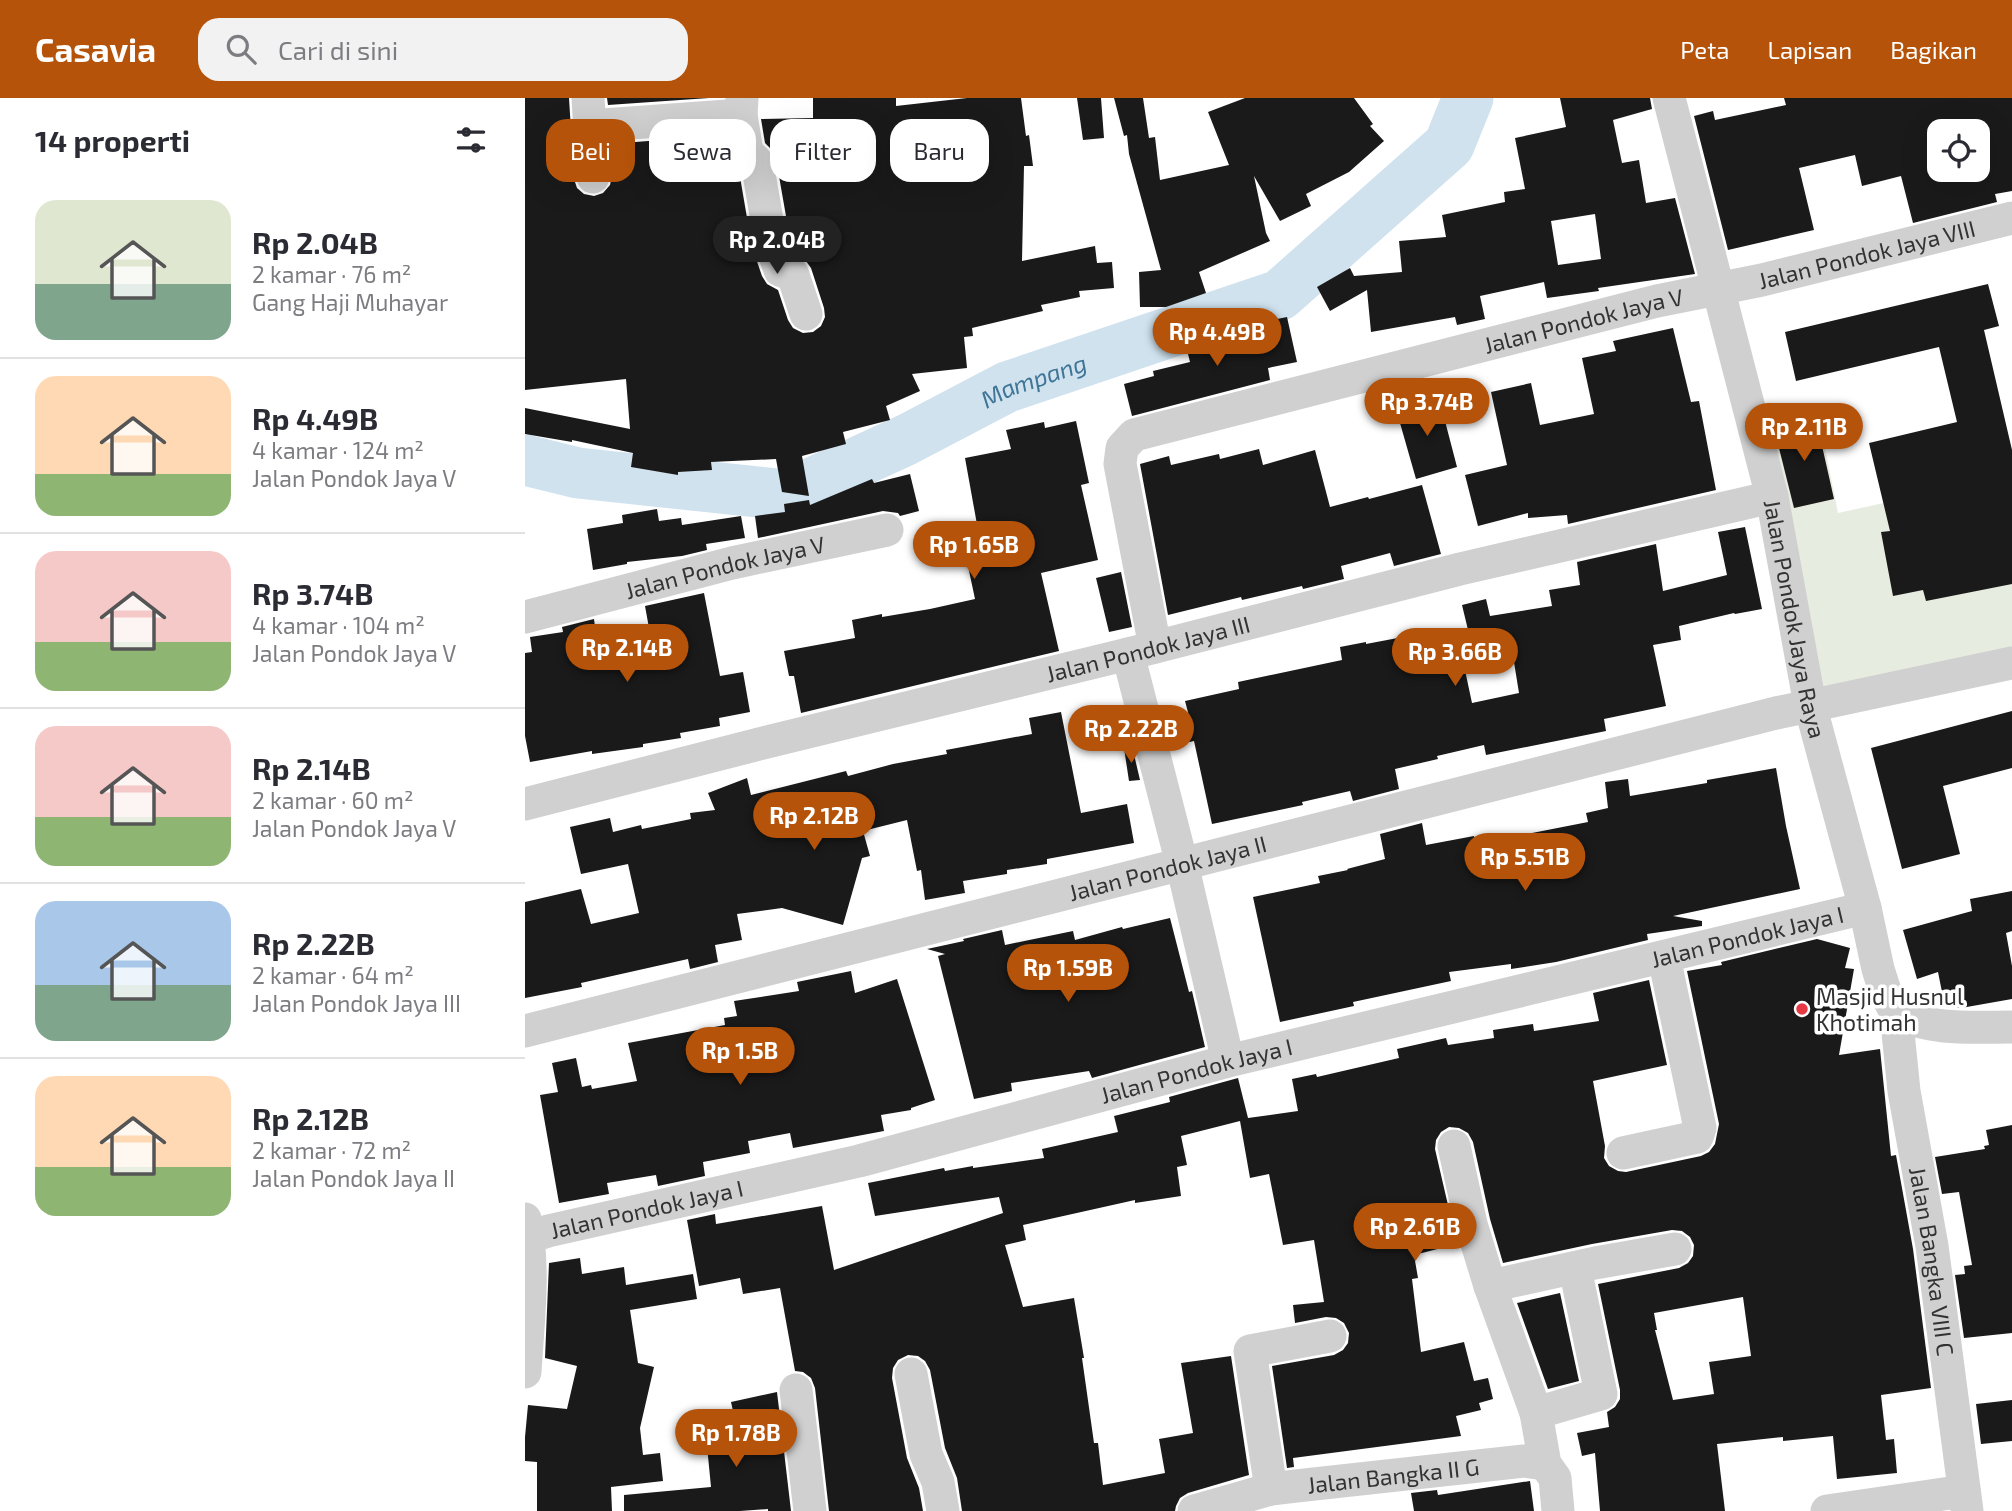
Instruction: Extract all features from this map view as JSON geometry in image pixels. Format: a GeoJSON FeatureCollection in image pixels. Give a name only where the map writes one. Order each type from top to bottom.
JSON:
{"type":"FeatureCollection","features":[{"type":"Feature","properties":{"kind":"street","name":"Jalan Pondok Jaya Raya"},"geometry":{"type":"LineString","coordinates":[[1669,98],[1772,497],[1810,705],[1865,908],[1878,969],[1896,1013]]}},
{"type":"Feature","properties":{"kind":"street"},"geometry":{"type":"LineString","coordinates":[[589,112],[742,106],[747,152],[757,162],[771,244],[780,270],[793,275],[806,314]]}},
{"type":"Feature","properties":{"kind":"street","name":"Jalan Pondok Jaya VIII"},"geometry":{"type":"LineString","coordinates":[[1719,288],[1762,280],[2012,218]]}},
{"type":"Feature","properties":{"kind":"street","name":"Jalan Pondok Jaya V"},"geometry":{"type":"LineString","coordinates":[[1141,651],[1120,464],[1122,448],[1134,435],[1657,301],[1719,288]]}},
{"type":"Feature","properties":{"kind":"street","name":"Jalan Pondok Jaya III"},"geometry":{"type":"LineString","coordinates":[[525,804],[1460,569],[1772,497]]}},
{"type":"Feature","properties":{"kind":"street","name":"Jalan Pondok Jaya V"},"geometry":{"type":"LineString","coordinates":[[525,617],[732,563],[887,530]]}},
{"type":"Feature","properties":{"kind":"street"},"geometry":{"type":"LineString","coordinates":[[1141,651],[1182,864],[1228,1061]]}},
{"type":"Feature","properties":{"kind":"street","name":"Jalan Pondok Jaya II"},"geometry":{"type":"LineString","coordinates":[[525,1031],[1810,705],[2012,663]]}},
{"type":"Feature","properties":{"kind":"street","name":"Jalan Pondok Jaya I"},"geometry":{"type":"LineString","coordinates":[[527,1228],[548,1231],[859,1161],[1228,1061],[1865,908]]}},
{"type":"Feature","properties":{"kind":"street"},"geometry":{"type":"LineString","coordinates":[[1623,1153],[1697,1137],[1699,1134],[1700,1128],[1664,957]]}},
{"type":"Feature","properties":{"kind":"street"},"geometry":{"type":"LineString","coordinates":[[1896,1013],[1913,1022],[1939,1026],[2012,1027]]}},
{"type":"Feature","properties":{"kind":"street","name":"Jalan Bangka VIII C"},"geometry":{"type":"LineString","coordinates":[[1896,1013],[1904,1091],[1932,1246],[1966,1501]]}},
{"type":"Feature","properties":{"kind":"street"},"geometry":{"type":"LineString","coordinates":[[1454,1146],[1471,1224],[1490,1286],[1536,1413],[1545,1464],[1555,1478],[1558,1511]]}},
{"type":"Feature","properties":{"kind":"street"},"geometry":{"type":"LineString","coordinates":[[525,1372],[531,1277],[527,1228]]}},
{"type":"Feature","properties":{"kind":"street"},"geometry":{"type":"LineString","coordinates":[[1490,1286],[1675,1249]]}},
{"type":"Feature","properties":{"kind":"street"},"geometry":{"type":"LineString","coordinates":[[1536,1413],[1601,1394],[1575,1268]]}},
{"type":"Feature","properties":{"kind":"street"},"geometry":{"type":"LineString","coordinates":[[1271,1489],[1250,1351],[1330,1336]]}},
{"type":"Feature","properties":{"kind":"street"},"geometry":{"type":"LineString","coordinates":[[911,1374],[926,1454],[938,1482],[943,1511]]}},
{"type":"Feature","properties":{"kind":"street"},"geometry":{"type":"LineString","coordinates":[[796,1390],[810,1511]]}},
{"type":"Feature","properties":{"kind":"street","name":"Jalan Bangka II G"},"geometry":{"type":"LineString","coordinates":[[1195,1511],[1271,1489],[1524,1461],[1545,1464]]}},
{"type":"Feature","properties":{"kind":"street"},"geometry":{"type":"LineString","coordinates":[[1827,1511],[1966,1501]]}},
{"type":"Feature","properties":{"kind":"shaded area"},"geometry":{"type":"Polygon","coordinates":[[[1818,413],[1838,513],[2012,475],[2012,648],[1817,689],[1767,423],[1818,413]]]}},
{"type":"Feature","properties":{"kind":"building"},"geometry":{"type":"Polygon","coordinates":[[[525,98],[569,98],[570,119],[546,119],[546,182],[575,182],[584,194],[594,196],[603,193],[611,182],[635,182],[635,142],[649,141],[649,182],[741,182],[752,247],[762,276],[767,284],[778,290],[793,328],[803,333],[813,332],[821,326],[825,317],[824,308],[811,268],[806,261],[795,255],[780,182],[876,182],[876,119],[770,119],[770,148],[765,143],[761,119],[813,118],[813,98],[896,98],[896,106],[967,98],[1021,98],[1033,166],[1024,166],[1022,261],[1095,246],[1097,263],[1112,262],[1114,288],[1079,291],[1080,297],[1041,305],[1043,311],[972,328],[973,336],[964,337],[967,368],[912,374],[920,391],[886,406],[890,420],[843,432],[846,444],[802,456],[809,496],[782,492],[776,459],[711,462],[712,470],[678,472],[678,475],[631,467],[633,453],[572,440],[525,434],[525,408],[630,429],[626,379],[525,390],[525,98]]]}},
{"type":"Feature","properties":{"kind":"building"},"geometry":{"type":"Polygon","coordinates":[[[607,98],[709,98],[608,105],[607,98]]]}},
{"type":"Feature","properties":{"kind":"building"},"geometry":{"type":"Polygon","coordinates":[[[1077,98],[1101,98],[1104,138],[1083,140],[1077,98]]]}},
{"type":"Feature","properties":{"kind":"building"},"geometry":{"type":"Polygon","coordinates":[[[1114,98],[1143,98],[1149,138],[1155,137],[1160,180],[1229,165],[1208,112],[1245,98],[1354,98],[1373,124],[1370,126],[1384,141],[1349,172],[1306,194],[1311,206],[1280,221],[1254,176],[1270,241],[1199,272],[1206,293],[1166,307],[1140,307],[1139,272],[1161,270],[1129,154],[1127,135],[1124,136],[1114,98]]]}},
{"type":"Feature","properties":{"kind":"building"},"geometry":{"type":"Polygon","coordinates":[[[1560,98],[1650,98],[1652,109],[1613,120],[1622,163],[1639,160],[1646,203],[1675,198],[1695,274],[1547,298],[1544,282],[1480,296],[1485,319],[1457,325],[1455,317],[1371,332],[1367,290],[1330,311],[1317,287],[1350,268],[1354,276],[1402,272],[1399,241],[1446,237],[1442,215],[1505,202],[1504,192],[1525,189],[1515,138],[1566,127],[1560,98]],[[1595,214],[1551,221],[1558,265],[1601,259],[1595,214]]]}},
{"type":"Feature","properties":{"kind":"building"},"geometry":{"type":"Polygon","coordinates":[[[1784,98],[2012,98],[2012,191],[1995,194],[1997,202],[1913,223],[1901,176],[1862,186],[1855,155],[1799,168],[1814,230],[1728,250],[1694,116],[1713,111],[1715,120],[1786,105],[1784,98]]]}},
{"type":"Feature","properties":{"kind":"building"},"geometry":{"type":"Polygon","coordinates":[[[1988,284],[1999,326],[1984,330],[2012,450],[2012,584],[1926,601],[1923,590],[1893,596],[1881,532],[1890,531],[1869,443],[1957,422],[1939,347],[1796,381],[1785,332],[1988,284]]]}},
{"type":"Feature","properties":{"kind":"building"},"geometry":{"type":"Polygon","coordinates":[[[1287,317],[1297,362],[1268,368],[1270,380],[1132,416],[1124,384],[1154,376],[1153,371],[1190,362],[1188,354],[1233,339],[1230,329],[1287,317]]]}},
{"type":"Feature","properties":{"kind":"building"},"geometry":{"type":"Polygon","coordinates":[[[1673,328],[1691,402],[1699,401],[1716,490],[1568,524],[1567,515],[1528,518],[1528,513],[1478,526],[1465,475],[1507,465],[1491,392],[1531,383],[1540,425],[1594,414],[1582,358],[1616,351],[1613,341],[1673,328]]]}},
{"type":"Feature","properties":{"kind":"building"},"geometry":{"type":"Polygon","coordinates":[[[1439,398],[1457,467],[1416,479],[1396,409],[1439,398]]]}},
{"type":"Feature","properties":{"kind":"building"},"geometry":{"type":"Polygon","coordinates":[[[1816,419],[1834,499],[1794,508],[1774,428],[1816,419]]]}},
{"type":"Feature","properties":{"kind":"building"},"geometry":{"type":"Polygon","coordinates":[[[1076,421],[1089,483],[1081,485],[1098,560],[1041,573],[1059,651],[801,713],[794,676],[789,676],[784,651],[855,638],[852,620],[930,609],[975,599],[961,533],[978,530],[965,458],[1011,449],[1006,430],[1044,422],[1045,428],[1076,421]]]}},
{"type":"Feature","properties":{"kind":"building"},"geometry":{"type":"Polygon","coordinates":[[[1259,449],[1263,465],[1315,450],[1330,507],[1422,485],[1441,554],[1394,566],[1390,553],[1341,566],[1344,579],[1242,600],[1241,597],[1168,615],[1140,464],[1169,456],[1171,465],[1219,454],[1220,459],[1259,449]]]}},
{"type":"Feature","properties":{"kind":"building"},"geometry":{"type":"Polygon","coordinates":[[[910,474],[919,511],[900,516],[898,513],[883,511],[758,538],[755,516],[785,512],[784,504],[809,500],[810,505],[872,479],[874,483],[910,474]]]}},
{"type":"Feature","properties":{"kind":"building"},"geometry":{"type":"Polygon","coordinates":[[[657,509],[659,521],[681,518],[682,525],[741,516],[745,538],[706,544],[707,550],[682,556],[627,562],[593,570],[587,529],[623,523],[622,515],[657,509]]]}},
{"type":"Feature","properties":{"kind":"building"},"geometry":{"type":"Polygon","coordinates":[[[1745,527],[1762,609],[1679,626],[1681,640],[1653,645],[1666,706],[1604,719],[1606,731],[1486,755],[1484,745],[1437,756],[1438,759],[1395,769],[1399,789],[1353,801],[1350,791],[1302,802],[1303,805],[1212,824],[1194,741],[1172,746],[1165,722],[1189,716],[1185,701],[1239,689],[1238,682],[1342,660],[1340,647],[1366,642],[1403,637],[1406,653],[1459,642],[1472,703],[1519,693],[1512,650],[1475,659],[1462,605],[1486,599],[1490,616],[1552,606],[1549,590],[1580,585],[1577,562],[1656,544],[1663,591],[1727,575],[1718,532],[1745,527]]]}},
{"type":"Feature","properties":{"kind":"building"},"geometry":{"type":"Polygon","coordinates":[[[1121,572],[1132,627],[1109,632],[1096,578],[1121,572]]]}},
{"type":"Feature","properties":{"kind":"building"},"geometry":{"type":"Polygon","coordinates":[[[704,593],[720,676],[743,672],[750,712],[719,718],[720,726],[680,733],[681,738],[643,744],[643,747],[592,754],[592,751],[530,762],[525,736],[525,653],[532,652],[530,637],[563,632],[562,627],[594,619],[596,635],[649,628],[645,606],[704,593]]]}},
{"type":"Feature","properties":{"kind":"building"},"geometry":{"type":"Polygon","coordinates":[[[2012,711],[2012,768],[1943,786],[1960,854],[1902,869],[1871,748],[2012,711]]]}},
{"type":"Feature","properties":{"kind":"building"},"geometry":{"type":"Polygon","coordinates":[[[1061,712],[1081,813],[1127,804],[1134,843],[1047,859],[1047,864],[963,881],[965,893],[925,900],[921,870],[917,871],[907,820],[863,831],[870,856],[862,858],[843,925],[782,908],[737,914],[742,940],[715,945],[718,962],[690,969],[688,959],[581,983],[582,987],[525,998],[525,902],[581,889],[591,924],[639,913],[628,864],[581,874],[570,827],[610,818],[613,832],[641,825],[642,829],[691,819],[690,813],[715,810],[708,793],[747,778],[751,795],[846,771],[848,776],[947,754],[946,750],[1032,734],[1029,718],[1061,712]]]}},
{"type":"Feature","properties":{"kind":"building"},"geometry":{"type":"Polygon","coordinates":[[[1132,746],[1140,780],[1129,781],[1124,748],[1132,746]]]}},
{"type":"Feature","properties":{"kind":"building"},"geometry":{"type":"Polygon","coordinates":[[[1776,768],[1800,889],[1673,916],[1702,921],[1702,926],[1647,934],[1648,940],[1556,962],[1511,969],[1511,964],[1449,972],[1451,981],[1353,1002],[1354,1006],[1280,1022],[1253,897],[1320,883],[1318,876],[1385,859],[1380,834],[1422,823],[1426,845],[1474,836],[1475,842],[1527,834],[1588,822],[1586,813],[1608,808],[1605,782],[1628,779],[1630,796],[1776,768]]]}},
{"type":"Feature","properties":{"kind":"building"},"geometry":{"type":"Polygon","coordinates":[[[2012,891],[2012,931],[2006,933],[2012,966],[2012,999],[1961,1008],[1945,1007],[1938,972],[1917,979],[1903,930],[1972,911],[1970,899],[2012,891]]]}},
{"type":"Feature","properties":{"kind":"building"},"geometry":{"type":"Polygon","coordinates":[[[1170,918],[1189,992],[1192,991],[1205,1047],[1092,1078],[1089,1071],[1011,1083],[1012,1091],[974,1099],[938,956],[945,954],[927,949],[1002,930],[1005,945],[1073,931],[1075,940],[1170,918]]]}},
{"type":"Feature","properties":{"kind":"building"},"geometry":{"type":"Polygon","coordinates":[[[1817,939],[1850,948],[1845,968],[1854,969],[1839,1055],[1880,1049],[1891,1156],[1896,1155],[1913,1249],[1931,1388],[1881,1395],[1886,1440],[1894,1439],[1897,1473],[1837,1479],[1833,1436],[1783,1441],[1783,1437],[1717,1444],[1725,1511],[1600,1511],[1595,1453],[1582,1456],[1577,1433],[1609,1427],[1607,1412],[1615,1407],[1620,1399],[1598,1284],[1679,1268],[1693,1256],[1694,1245],[1690,1237],[1682,1231],[1672,1230],[1503,1263],[1473,1142],[1468,1133],[1459,1128],[1449,1127],[1441,1132],[1435,1149],[1457,1244],[1414,1255],[1418,1278],[1412,1279],[1421,1352],[1464,1342],[1474,1381],[1488,1378],[1493,1399],[1479,1403],[1481,1410],[1456,1416],[1461,1436],[1293,1458],[1294,1467],[1287,1468],[1272,1366],[1334,1355],[1348,1343],[1349,1333],[1344,1323],[1336,1318],[1326,1317],[1295,1323],[1293,1305],[1324,1302],[1314,1240],[1283,1245],[1269,1174],[1250,1178],[1240,1121],[1181,1136],[1187,1165],[1177,1167],[1181,1196],[1135,1203],[1135,1200],[1023,1225],[1026,1240],[1005,1245],[1023,1307],[1074,1298],[1094,1443],[1098,1443],[1103,1485],[1165,1473],[1159,1439],[1193,1433],[1181,1363],[1231,1356],[1249,1475],[1188,1493],[1180,1498],[1175,1511],[962,1511],[957,1478],[945,1448],[930,1370],[918,1356],[908,1355],[898,1360],[893,1368],[892,1378],[907,1458],[919,1488],[923,1511],[829,1511],[815,1388],[811,1378],[803,1372],[795,1371],[780,1288],[743,1294],[740,1278],[699,1286],[687,1220],[715,1214],[716,1224],[822,1206],[834,1270],[1003,1213],[999,1197],[875,1216],[868,1183],[944,1168],[945,1171],[1044,1158],[1042,1149],[1118,1132],[1114,1116],[1170,1102],[1169,1097],[1238,1078],[1248,1118],[1298,1111],[1292,1079],[1316,1074],[1317,1077],[1399,1058],[1397,1049],[1446,1038],[1448,1045],[1494,1038],[1493,1030],[1533,1024],[1534,1031],[1599,1021],[1593,993],[1649,980],[1667,1065],[1593,1081],[1605,1146],[1604,1158],[1609,1166],[1626,1172],[1701,1156],[1709,1152],[1715,1144],[1719,1124],[1687,971],[1722,965],[1721,962],[1817,939]],[[1743,1297],[1654,1313],[1655,1330],[1673,1400],[1714,1394],[1709,1362],[1751,1356],[1743,1297]]]}},
{"type":"Feature","properties":{"kind":"building"},"geometry":{"type":"Polygon","coordinates":[[[851,971],[855,993],[897,979],[935,1100],[911,1110],[881,1115],[884,1131],[793,1148],[790,1133],[748,1141],[750,1153],[703,1162],[705,1176],[658,1186],[656,1175],[607,1183],[609,1194],[559,1203],[540,1095],[558,1092],[552,1063],[576,1058],[582,1087],[591,1085],[592,1089],[637,1081],[628,1043],[725,1025],[724,1018],[737,1016],[734,1001],[799,991],[797,982],[851,971]]]}},
{"type":"Feature","properties":{"kind":"building"},"geometry":{"type":"Polygon","coordinates":[[[2012,1125],[2012,1333],[1964,1338],[1955,1275],[1965,1274],[1964,1266],[1972,1265],[1959,1192],[1942,1194],[1935,1157],[1985,1149],[1984,1146],[1989,1145],[1986,1130],[2012,1125]]]}},
{"type":"Feature","properties":{"kind":"building"},"geometry":{"type":"Polygon","coordinates":[[[580,1258],[582,1274],[624,1267],[626,1285],[693,1274],[697,1299],[630,1310],[638,1363],[654,1367],[640,1428],[643,1455],[660,1453],[663,1481],[611,1487],[612,1511],[537,1511],[537,1462],[525,1461],[528,1405],[567,1409],[577,1366],[545,1358],[549,1263],[580,1258]]]}},
{"type":"Feature","properties":{"kind":"building"},"geometry":{"type":"Polygon","coordinates":[[[1560,1293],[1579,1381],[1548,1389],[1517,1303],[1560,1293]]]}},
{"type":"Feature","properties":{"kind":"building"},"geometry":{"type":"Polygon","coordinates":[[[777,1392],[791,1511],[624,1511],[624,1495],[711,1487],[707,1446],[740,1442],[731,1402],[777,1392]]]}},
{"type":"Feature","properties":{"kind":"building"},"geometry":{"type":"Polygon","coordinates":[[[2012,1400],[2012,1441],[1981,1444],[1976,1404],[2012,1400]]]}},
{"type":"Feature","properties":{"kind":"building"},"geometry":{"type":"Polygon","coordinates":[[[1530,1481],[1534,1511],[1414,1511],[1411,1493],[1437,1490],[1438,1495],[1530,1481]]]}},
{"type":"Feature","properties":{"kind":"waterway","name":"Mampang"},"geometry":{"type":"LineString","coordinates":[[525,460],[578,473],[786,495],[906,440],[1007,387],[1280,295],[1449,145],[1468,98]]}},
{"type":"Feature","properties":{"kind":"place","name":"Masjid Husnul Khotimah"},"geometry":{"type":"Point","coordinates":[1802,1009]}}]}
